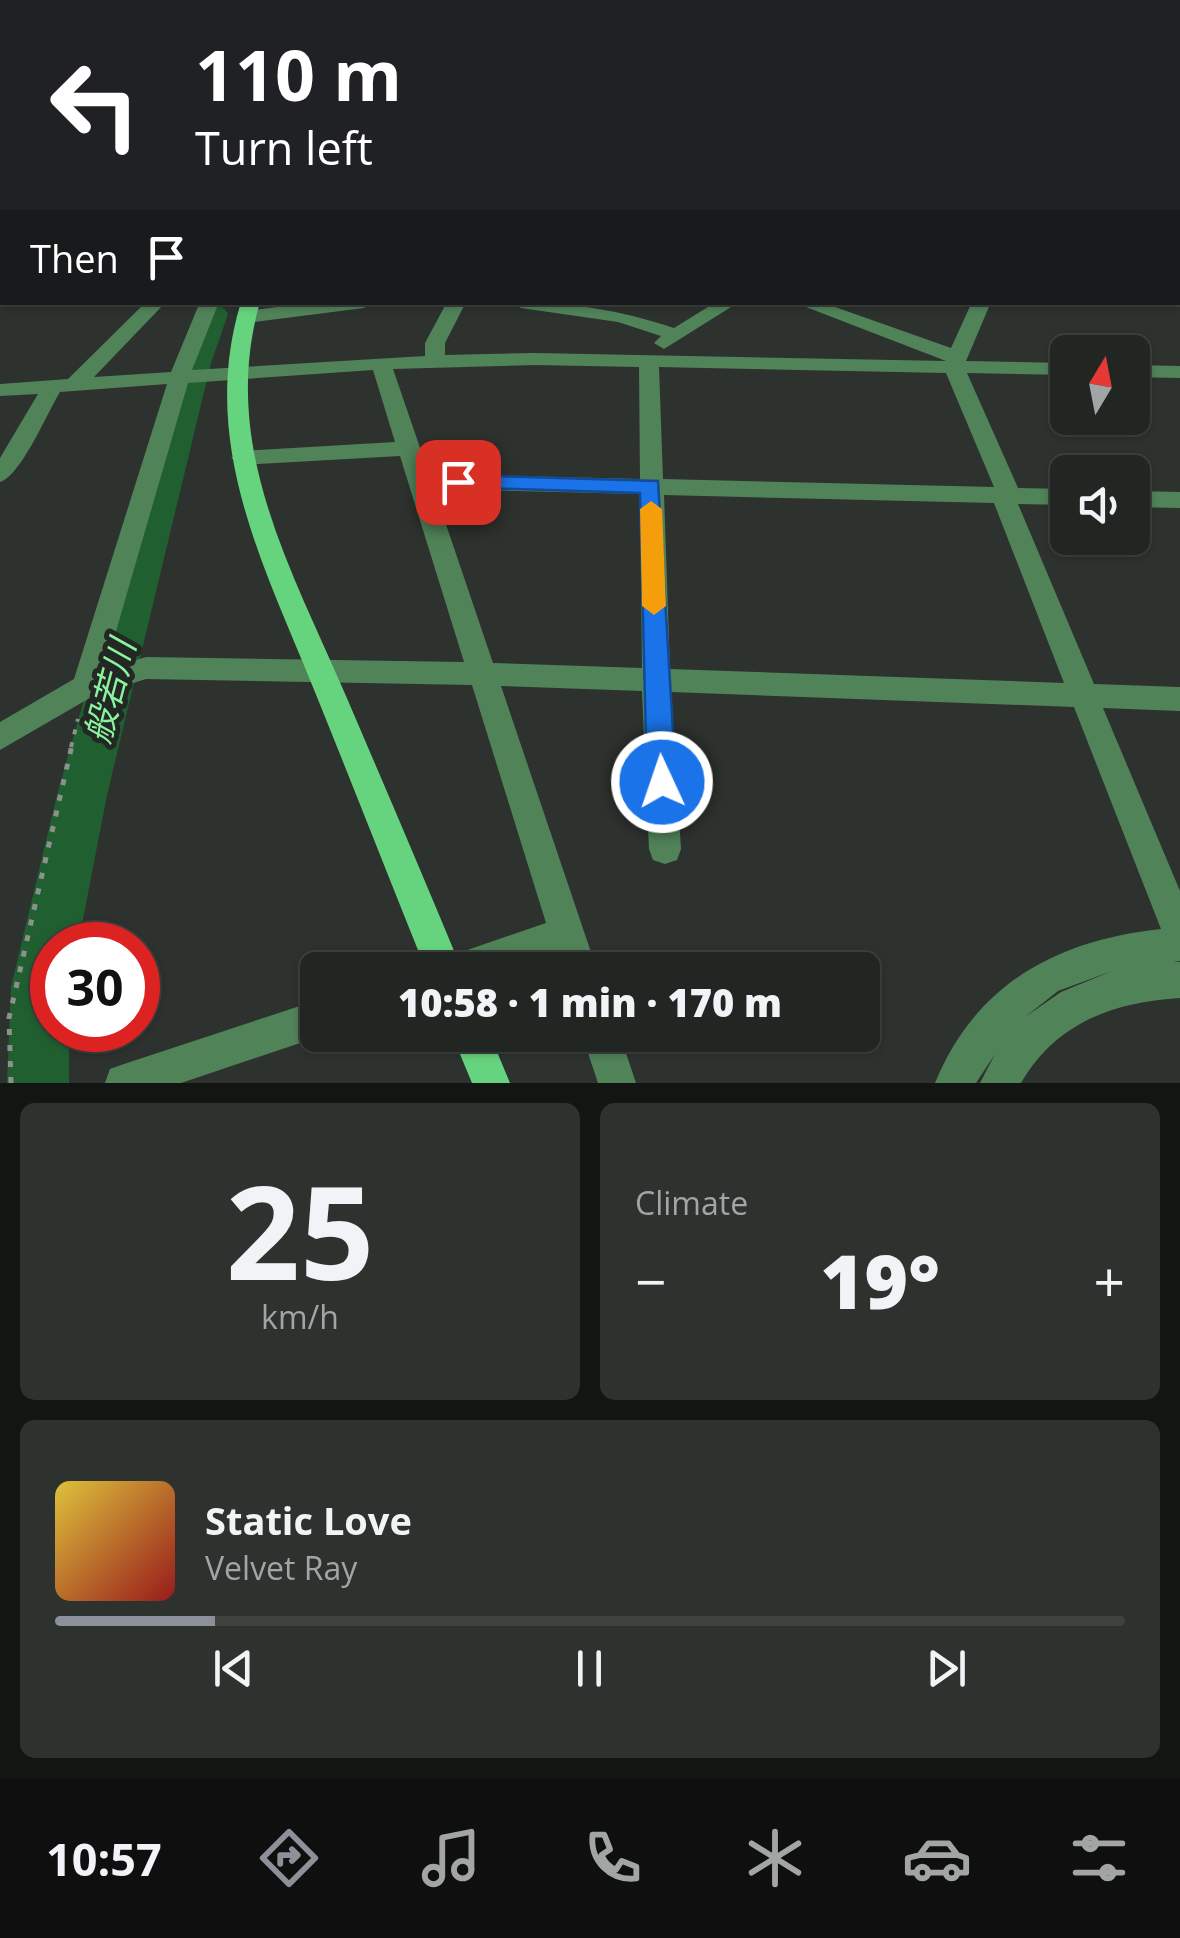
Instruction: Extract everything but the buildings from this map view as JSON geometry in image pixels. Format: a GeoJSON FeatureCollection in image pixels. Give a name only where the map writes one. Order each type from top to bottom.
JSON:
{"type":"FeatureCollection","features":[{"type":"Feature","properties":{"kind":"main road"},"geometry":{"type":"LineString","coordinates":[[248,310],[226,373],[252,503],[437,952]]}},
{"type":"Feature","properties":{"kind":"main road"},"geometry":{"type":"LineString","coordinates":[[478,1052],[491,1083]]}},
{"type":"Feature","properties":{"kind":"street"},"geometry":{"type":"LineString","coordinates":[[0,474],[64,385],[155,305]]}},
{"type":"Feature","properties":{"kind":"street"},"geometry":{"type":"LineString","coordinates":[[89,685],[180,376],[209,305]]}},
{"type":"Feature","properties":{"kind":"street"},"geometry":{"type":"LineString","coordinates":[[248,310],[320,305]]}},
{"type":"Feature","properties":{"kind":"street"},"geometry":{"type":"LineString","coordinates":[[435,362],[435,343],[454,305]]}},
{"type":"Feature","properties":{"kind":"street"},"geometry":{"type":"LineString","coordinates":[[541,305],[618,317],[676,336]]}},
{"type":"Feature","properties":{"kind":"street"},"geometry":{"type":"LineString","coordinates":[[618,317],[631,305]]}},
{"type":"Feature","properties":{"kind":"street"},"geometry":{"type":"LineString","coordinates":[[642,361],[725,305]]}},
{"type":"Feature","properties":{"kind":"street"},"geometry":{"type":"LineString","coordinates":[[810,305],[955,362]]}},
{"type":"Feature","properties":{"kind":"street"},"geometry":{"type":"LineString","coordinates":[[981,305],[955,362],[1180,933]]}},
{"type":"Feature","properties":{"kind":"street"},"geometry":{"type":"LineString","coordinates":[[642,361],[665,849]]}},
{"type":"Feature","properties":{"kind":"street"},"geometry":{"type":"LineString","coordinates":[[0,390],[381,363],[955,362],[1050,369]]}},
{"type":"Feature","properties":{"kind":"street"},"geometry":{"type":"LineString","coordinates":[[381,363],[572,952]]}},
{"type":"Feature","properties":{"kind":"street"},"geometry":{"type":"LineString","coordinates":[[1150,371],[1180,372]]}},
{"type":"Feature","properties":{"kind":"street"},"geometry":{"type":"LineString","coordinates":[[242,458],[408,448]]}},
{"type":"Feature","properties":{"kind":"street"},"geometry":{"type":"LineString","coordinates":[[419,481],[1050,497]]}},
{"type":"Feature","properties":{"kind":"street"},"geometry":{"type":"LineString","coordinates":[[1150,499],[1180,500]]}},
{"type":"Feature","properties":{"kind":"street"},"geometry":{"type":"LineString","coordinates":[[0,737],[89,685],[132,670],[322,668],[1180,699]]}},
{"type":"Feature","properties":{"kind":"street"},"geometry":{"type":"LineString","coordinates":[[513,952],[566,934]]}},
{"type":"Feature","properties":{"kind":"street"},"geometry":{"type":"LineString","coordinates":[[954,1083],[978,1042],[1014,1000],[1048,974],[1124,949],[1180,944]]}},
{"type":"Feature","properties":{"kind":"street"},"geometry":{"type":"LineString","coordinates":[[998,1083],[1033,1035],[1064,1007],[1109,990],[1158,980],[1180,980]]}},
{"type":"Feature","properties":{"kind":"street"},"geometry":{"type":"LineString","coordinates":[[124,1083],[300,1024]]}},
{"type":"Feature","properties":{"kind":"street"},"geometry":{"type":"LineString","coordinates":[[607,1052],[618,1083]]}},
{"type":"Feature","properties":{"kind":"path"},"geometry":{"type":"LineString","coordinates":[[11,1083],[9,1018],[89,685]]}},
{"type":"Feature","properties":{"kind":"waterway","name":"般若川"},"geometry":{"type":"LineString","coordinates":[[38,1083],[40,987],[82,795],[195,363],[213,314]]}},
{"type":"Feature","properties":{"kind":"slow traffic"},"geometry":{"type":"LineString","coordinates":[[651,509],[654,606]]}},
{"type":"Feature","properties":{"kind":"route"},"geometry":{"type":"LineString","coordinates":[[458,482],[650,486],[662,782]]}}]}
